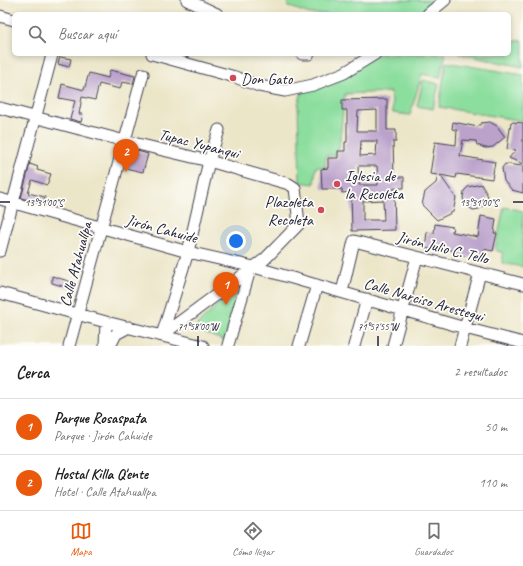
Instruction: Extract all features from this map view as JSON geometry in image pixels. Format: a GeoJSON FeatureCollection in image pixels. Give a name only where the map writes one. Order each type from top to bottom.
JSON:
{"type":"FeatureCollection","features":[{"type":"Feature","properties":{"kind":"street"},"geometry":{"type":"LineString","coordinates":[[187,0],[213,12]]}},
{"type":"Feature","properties":{"kind":"street"},"geometry":{"type":"LineString","coordinates":[[430,12],[445,0]]}},
{"type":"Feature","properties":{"kind":"street"},"geometry":{"type":"LineString","coordinates":[[0,16],[12,19]]}},
{"type":"Feature","properties":{"kind":"street"},"geometry":{"type":"LineString","coordinates":[[0,252],[52,56]]}},
{"type":"Feature","properties":{"kind":"street"},"geometry":{"type":"LineString","coordinates":[[159,56],[235,77],[259,86],[285,92],[313,85],[344,73],[372,56]]}},
{"type":"Feature","properties":{"kind":"street","name":"Calle Atahuallpa"},"geometry":{"type":"LineString","coordinates":[[69,346],[143,74]]}},
{"type":"Feature","properties":{"kind":"street","name":"Tupac Yupanqui"},"geometry":{"type":"LineString","coordinates":[[0,108],[289,184],[295,188],[300,224],[265,259],[252,269]]}},
{"type":"Feature","properties":{"kind":"street"},"geometry":{"type":"LineString","coordinates":[[162,335],[188,252],[209,162],[219,130]]}},
{"type":"Feature","properties":{"kind":"street","name":"Jirón Cahuide"},"geometry":{"type":"LineString","coordinates":[[0,199],[188,252],[317,285]]}},
{"type":"Feature","properties":{"kind":"street","name":"Jirón Julio C. Tello"},"geometry":{"type":"LineString","coordinates":[[342,292],[354,241],[523,284]]}},
{"type":"Feature","properties":{"kind":"street"},"geometry":{"type":"LineString","coordinates":[[393,346],[417,257]]}},
{"type":"Feature","properties":{"kind":"street"},"geometry":{"type":"LineString","coordinates":[[162,335],[252,269]]}},
{"type":"Feature","properties":{"kind":"street"},"geometry":{"type":"LineString","coordinates":[[228,345],[252,269]]}},
{"type":"Feature","properties":{"kind":"street"},"geometry":{"type":"LineString","coordinates":[[460,346],[480,273]]}},
{"type":"Feature","properties":{"kind":"street"},"geometry":{"type":"LineString","coordinates":[[299,346],[317,285]]}},
{"type":"Feature","properties":{"kind":"street","name":"Calle Narciso Arestegui"},"geometry":{"type":"LineString","coordinates":[[317,285],[465,328],[523,343]]}},
{"type":"Feature","properties":{"kind":"street"},"geometry":{"type":"LineString","coordinates":[[0,293],[106,322],[203,346]]}},
{"type":"Feature","properties":{"kind":"street"},"geometry":{"type":"LineString","coordinates":[[354,346],[367,299]]}},
{"type":"Feature","properties":{"kind":"street"},"geometry":{"type":"LineString","coordinates":[[105,346],[106,322]]}},
{"type":"Feature","properties":{"kind":"street"},"geometry":{"type":"LineString","coordinates":[[110,346],[116,334],[129,327]]}},
{"type":"Feature","properties":{"kind":"green space"},"geometry":{"type":"Polygon","coordinates":[[[289,0],[440,0],[419,12],[304,12],[287,6],[289,0]]]}},
{"type":"Feature","properties":{"kind":"green space"},"geometry":{"type":"Polygon","coordinates":[[[523,40],[523,67],[469,56],[511,56],[511,42],[523,40]]]}},
{"type":"Feature","properties":{"kind":"green space"},"geometry":{"type":"Polygon","coordinates":[[[375,56],[445,56],[440,78],[422,74],[410,115],[393,113],[391,92],[345,94],[339,148],[336,149],[336,155],[326,156],[325,167],[316,167],[314,184],[300,182],[298,105],[302,91],[375,56]]]}},
{"type":"Feature","properties":{"kind":"green space"},"geometry":{"type":"Polygon","coordinates":[[[446,62],[523,75],[523,121],[439,107],[446,62]]]}},
{"type":"Feature","properties":{"kind":"green space"},"geometry":{"type":"Polygon","coordinates":[[[423,80],[439,84],[433,109],[417,106],[423,80]]]}},
{"type":"Feature","properties":{"kind":"green space"},"geometry":{"type":"Polygon","coordinates":[[[504,207],[523,211],[523,267],[502,263],[503,253],[495,250],[504,207]]]}},
{"type":"Feature","properties":{"kind":"green space"},"geometry":{"type":"Polygon","coordinates":[[[239,284],[225,341],[199,331],[196,326],[239,284]]]}},
{"type":"Feature","properties":{"kind":"building"},"geometry":{"type":"Polygon","coordinates":[[[60,57],[71,59],[69,67],[58,64],[60,57]]]}},
{"type":"Feature","properties":{"kind":"building"},"geometry":{"type":"Polygon","coordinates":[[[110,70],[135,76],[133,84],[122,82],[120,89],[99,84],[95,100],[82,97],[79,114],[83,114],[81,122],[70,119],[75,101],[59,98],[62,84],[84,90],[89,73],[108,78],[110,70]]]}},
{"type":"Feature","properties":{"kind":"building"},"geometry":{"type":"Polygon","coordinates":[[[387,99],[387,130],[396,130],[396,142],[393,142],[394,177],[404,177],[404,188],[394,188],[395,230],[352,231],[351,192],[342,193],[342,189],[322,189],[321,169],[328,168],[328,158],[338,158],[338,151],[345,151],[345,142],[347,142],[347,110],[342,110],[342,100],[387,99]],[[377,110],[358,111],[357,131],[377,131],[377,110]],[[361,141],[360,156],[376,155],[377,141],[361,141]],[[358,166],[359,185],[378,185],[377,166],[358,166]],[[383,200],[363,201],[363,220],[384,220],[383,200]]]}},
{"type":"Feature","properties":{"kind":"building"},"geometry":{"type":"Polygon","coordinates":[[[453,122],[478,127],[481,123],[490,122],[497,126],[505,137],[493,147],[485,148],[477,145],[476,141],[463,140],[460,156],[495,162],[492,179],[457,174],[456,178],[440,175],[456,198],[453,212],[437,220],[422,205],[425,192],[436,183],[438,175],[430,174],[435,142],[456,145],[457,130],[452,129],[453,122]]]}},
{"type":"Feature","properties":{"kind":"building"},"geometry":{"type":"Polygon","coordinates":[[[511,122],[523,123],[523,164],[509,158],[516,150],[507,149],[511,122]]]}},
{"type":"Feature","properties":{"kind":"building"},"geometry":{"type":"Polygon","coordinates":[[[130,149],[148,154],[143,172],[125,168],[130,149]]]}},
{"type":"Feature","properties":{"kind":"building"},"geometry":{"type":"Polygon","coordinates":[[[30,164],[38,167],[37,170],[51,174],[47,185],[32,180],[28,193],[45,197],[44,204],[21,198],[30,164]]]}},
{"type":"Feature","properties":{"kind":"building"},"geometry":{"type":"Polygon","coordinates":[[[505,164],[523,166],[523,193],[512,190],[504,181],[502,168],[505,164]]]}},
{"type":"Feature","properties":{"kind":"building"},"geometry":{"type":"Polygon","coordinates":[[[481,184],[488,196],[486,204],[479,209],[473,210],[465,205],[463,198],[464,191],[468,187],[481,184]]]}},
{"type":"Feature","properties":{"kind":"building"},"geometry":{"type":"Polygon","coordinates":[[[481,216],[496,219],[494,233],[497,233],[493,251],[484,249],[483,256],[479,255],[478,259],[455,254],[456,251],[436,247],[435,250],[425,248],[427,232],[434,233],[435,224],[453,227],[452,232],[478,237],[481,216]]]}},
{"type":"Feature","properties":{"kind":"building"},"geometry":{"type":"Polygon","coordinates":[[[52,276],[75,283],[73,289],[52,283],[52,276]]]}},
{"type":"Feature","properties":{"kind":"place","name":"Don Gato"},"geometry":{"type":"Point","coordinates":[233,78]}},
{"type":"Feature","properties":{"kind":"place","name":"Hostal Killa Q'ente"},"geometry":{"type":"Point","coordinates":[126,172]}},
{"type":"Feature","properties":{"kind":"place","name":"Iglesia de la Recoleta"},"geometry":{"type":"Point","coordinates":[337,184]}},
{"type":"Feature","properties":{"kind":"place","name":"Plazoleta Recoleta"},"geometry":{"type":"Point","coordinates":[321,210]}},
{"type":"Feature","properties":{"kind":"place","name":"Parque Rosaspata"},"geometry":{"type":"Point","coordinates":[226,305]}}]}
